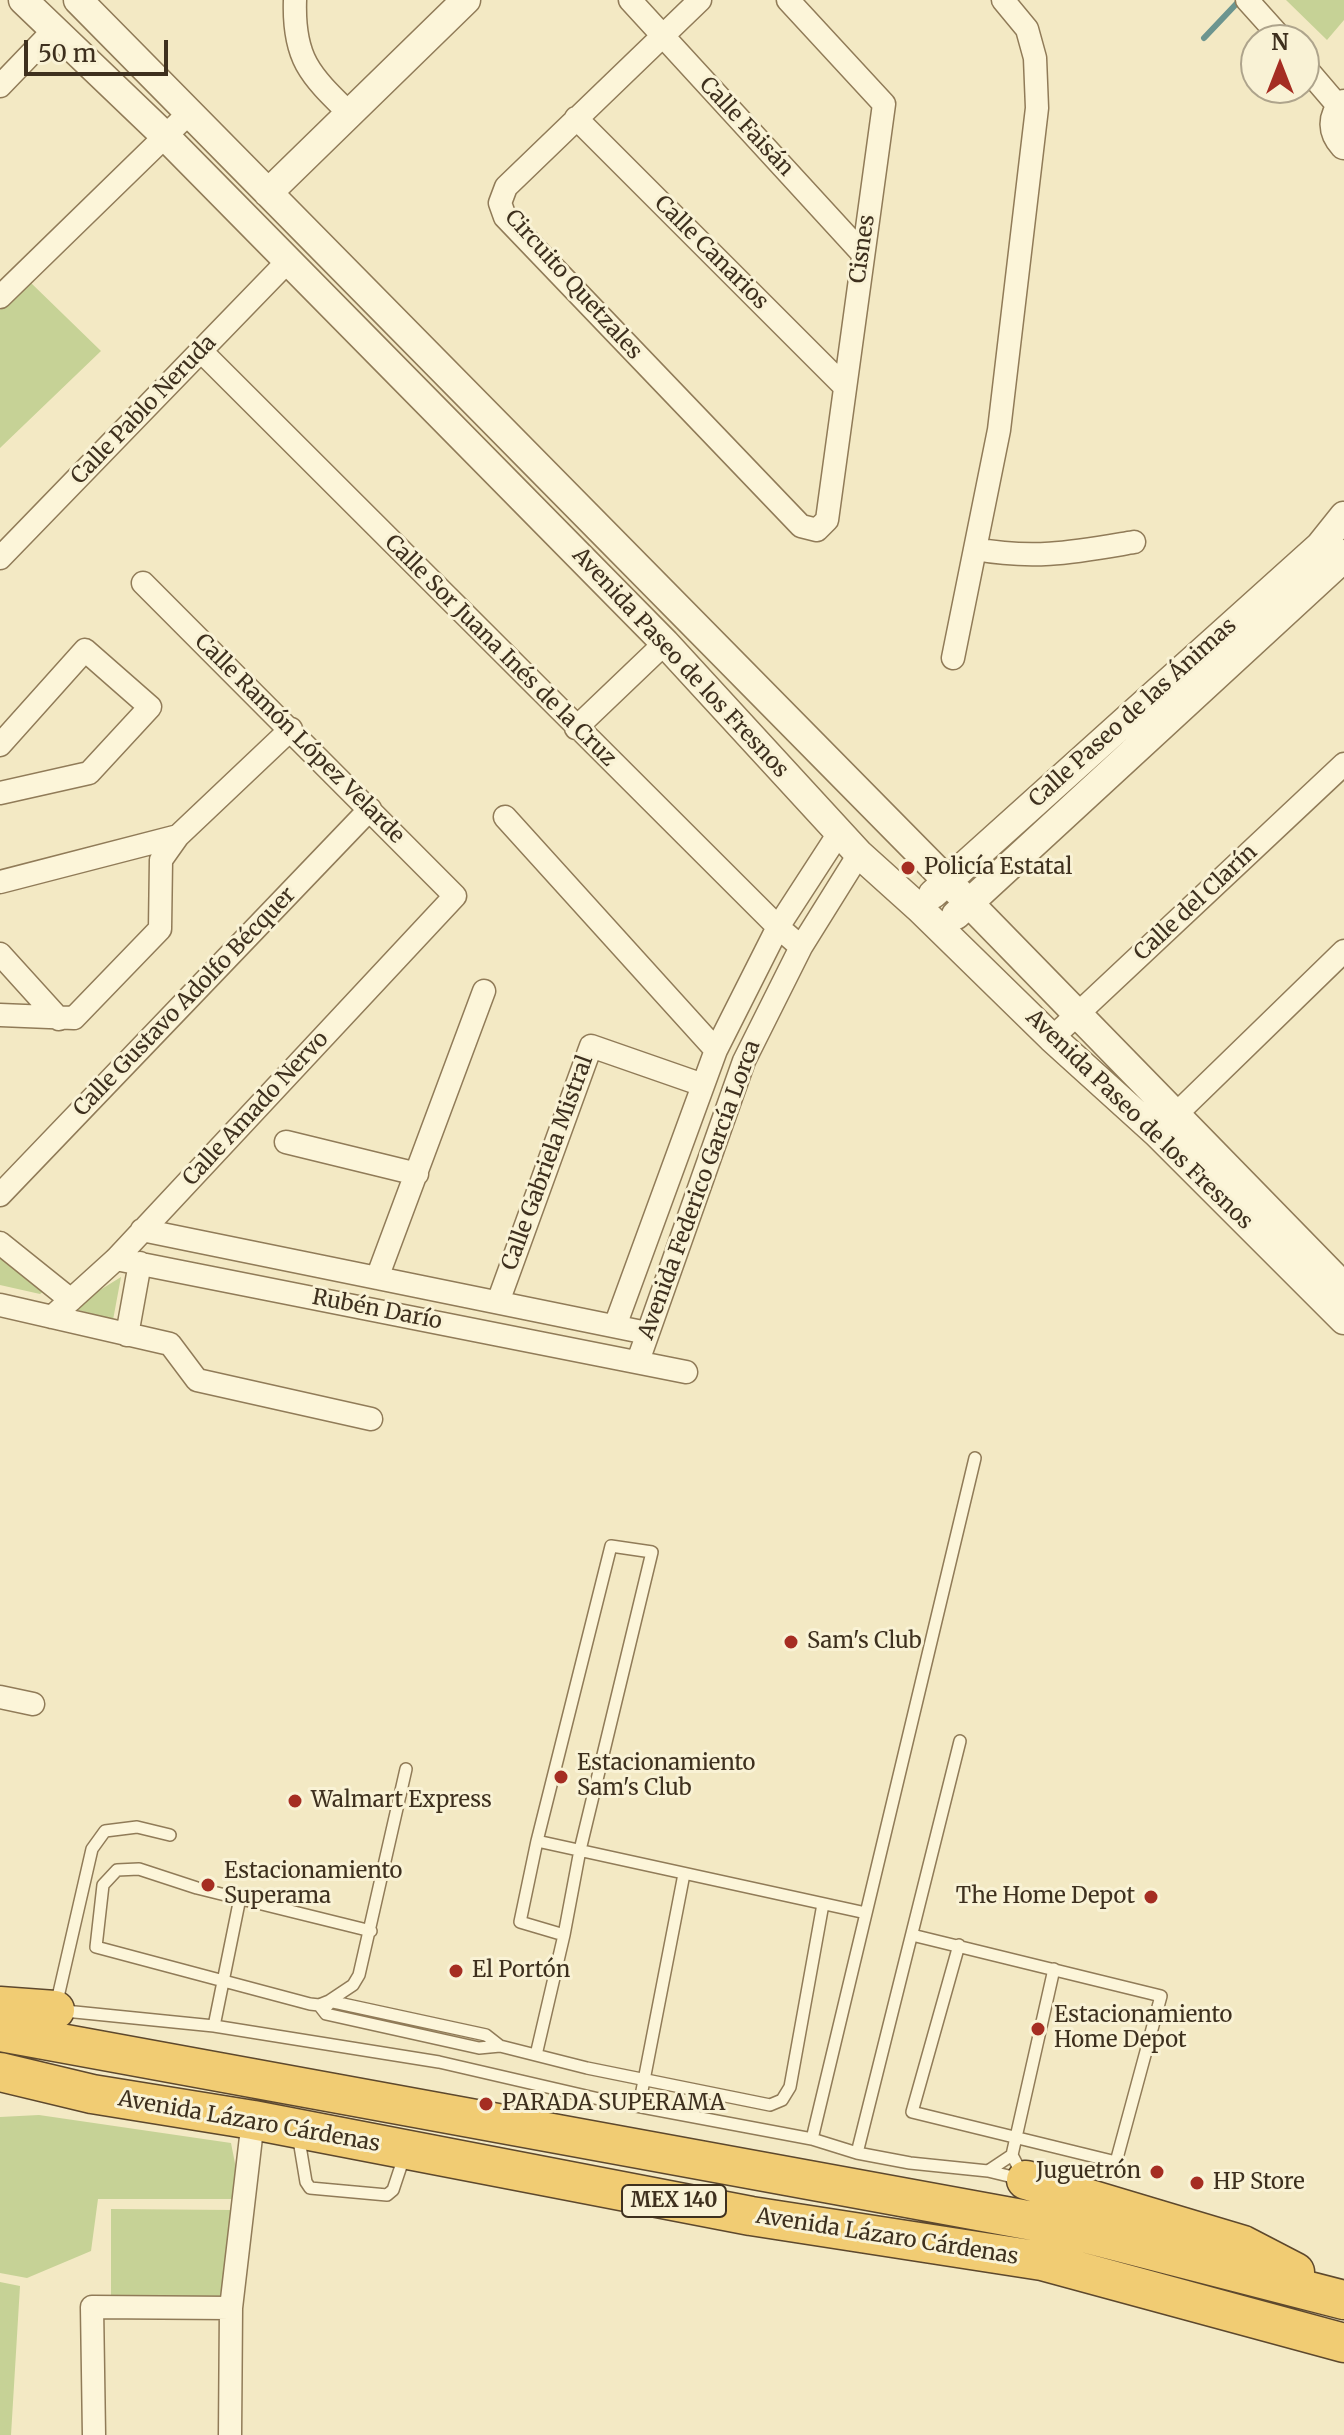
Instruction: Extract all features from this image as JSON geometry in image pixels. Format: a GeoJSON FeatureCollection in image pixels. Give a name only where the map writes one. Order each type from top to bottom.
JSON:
{"type":"FeatureCollection","features":[{"type":"Feature","properties":{"kind":"highway"},"geometry":{"type":"LineString","coordinates":[[0,2006],[55,2010]]}},
{"type":"Feature","properties":{"kind":"highway","name":"Avenida Lázaro Cárdenas"},"geometry":{"type":"LineString","coordinates":[[0,2032],[1049,2224],[1344,2299]]}},
{"type":"Feature","properties":{"kind":"highway"},"geometry":{"type":"LineString","coordinates":[[0,2060],[76,2071],[738,2193],[810,2199],[926,2201]]}},
{"type":"Feature","properties":{"kind":"highway","name":"Avenida Lázaro Cárdenas"},"geometry":{"type":"LineString","coordinates":[[0,2072],[92,2094],[253,2120],[751,2216],[1042,2261],[1344,2343]]}},
{"type":"Feature","properties":{"kind":"highway"},"geometry":{"type":"LineString","coordinates":[[0,2095],[92,2094]]}},
{"type":"Feature","properties":{"kind":"highway"},"geometry":{"type":"LineString","coordinates":[[1019,2168],[1243,2245],[1344,2299]]}},
{"type":"Feature","properties":{"kind":"street","name":"Avenida Paseo de los Fresnos"},"geometry":{"type":"LineString","coordinates":[[23,0],[164,135],[665,643],[859,854],[1052,1038],[1166,1124],[1344,1287]]}},
{"type":"Feature","properties":{"kind":"street","name":"Avenida Paseo de los Fresnos"},"geometry":{"type":"LineString","coordinates":[[78,0],[969,903],[1076,1015],[1166,1124],[1344,1320]]}},
{"type":"Feature","properties":{"kind":"street"},"geometry":{"type":"LineString","coordinates":[[295,0],[298,46],[311,76],[350,114]]}},
{"type":"Feature","properties":{"kind":"street"},"geometry":{"type":"LineString","coordinates":[[268,193],[466,0]]}},
{"type":"Feature","properties":{"kind":"street","name":"Calle Faisán"},"geometry":{"type":"LineString","coordinates":[[630,0],[862,253]]}},
{"type":"Feature","properties":{"kind":"street","name":"Circuito Quetzales"},"geometry":{"type":"LineString","coordinates":[[700,0],[506,187],[500,203],[505,217],[801,526],[817,530]]}},
{"type":"Feature","properties":{"kind":"street","name":"Cisnes"},"geometry":{"type":"LineString","coordinates":[[788,0],[884,104],[827,520],[817,530]]}},
{"type":"Feature","properties":{"kind":"street"},"geometry":{"type":"LineString","coordinates":[[953,658],[999,430],[1037,108],[1035,58],[1027,29],[1003,0]]}},
{"type":"Feature","properties":{"kind":"street"},"geometry":{"type":"LineString","coordinates":[[1252,6],[1268,24]]}},
{"type":"Feature","properties":{"kind":"street"},"geometry":{"type":"LineString","coordinates":[[0,86],[53,31]]}},
{"type":"Feature","properties":{"kind":"street"},"geometry":{"type":"LineString","coordinates":[[1320,83],[1342,106],[1334,125],[1335,134],[1344,145]]}},
{"type":"Feature","properties":{"kind":"street"},"geometry":{"type":"LineString","coordinates":[[0,297],[188,114]]}},
{"type":"Feature","properties":{"kind":"street","name":"Calle Canarios"},"geometry":{"type":"LineString","coordinates":[[576,118],[845,387]]}},
{"type":"Feature","properties":{"kind":"street","name":"Calle Pablo Neruda"},"geometry":{"type":"LineString","coordinates":[[0,558],[287,262]]}},
{"type":"Feature","properties":{"kind":"street","name":"Calle Sor Juana Inés de la Cruz"},"geometry":{"type":"LineString","coordinates":[[202,352],[576,728],[801,947]]}},
{"type":"Feature","properties":{"kind":"street","name":"Calle Paseo de las Ánimas"},"geometry":{"type":"LineString","coordinates":[[919,908],[1320,546],[1344,516]]}},
{"type":"Feature","properties":{"kind":"street"},"geometry":{"type":"LineString","coordinates":[[975,549],[1011,556],[1050,556],[1134,542]]}},
{"type":"Feature","properties":{"kind":"street","name":"Calle Paseo de las Ánimas"},"geometry":{"type":"LineString","coordinates":[[941,929],[1336,565],[1344,554]]}},
{"type":"Feature","properties":{"kind":"street","name":"Calle Ramón López Velarde"},"geometry":{"type":"LineString","coordinates":[[143,583],[455,896]]}},
{"type":"Feature","properties":{"kind":"street"},"geometry":{"type":"LineString","coordinates":[[576,728],[665,643]]}},
{"type":"Feature","properties":{"kind":"street"},"geometry":{"type":"LineString","coordinates":[[0,745],[85,650],[150,707],[89,773],[0,793]]}},
{"type":"Feature","properties":{"kind":"street"},"geometry":{"type":"LineString","coordinates":[[696,676],[721,653]]}},
{"type":"Feature","properties":{"kind":"street"},"geometry":{"type":"LineString","coordinates":[[0,1015],[74,1018],[160,929],[161,860],[178,836],[291,729]]}},
{"type":"Feature","properties":{"kind":"street","name":"Calle del Clarín"},"geometry":{"type":"LineString","coordinates":[[1052,1038],[1343,768]]}},
{"type":"Feature","properties":{"kind":"street","name":"Calle Gustavo Adolfo Bécquer"},"geometry":{"type":"LineString","coordinates":[[0,1195],[370,809]]}},
{"type":"Feature","properties":{"kind":"street"},"geometry":{"type":"LineString","coordinates":[[505,817],[716,1050]]}},
{"type":"Feature","properties":{"kind":"street","name":"Avenida Federico García Lorca"},"geometry":{"type":"LineString","coordinates":[[615,1326],[716,1050],[778,927],[839,833]]}},
{"type":"Feature","properties":{"kind":"street"},"geometry":{"type":"LineString","coordinates":[[0,882],[178,836]]}},
{"type":"Feature","properties":{"kind":"street","name":"Avenida Federico García Lorca"},"geometry":{"type":"LineString","coordinates":[[638,1361],[744,1061],[801,947],[859,854]]}},
{"type":"Feature","properties":{"kind":"street","name":"Calle Amado Nervo"},"geometry":{"type":"LineString","coordinates":[[52,1317],[116,1259],[455,896]]}},
{"type":"Feature","properties":{"kind":"street"},"geometry":{"type":"LineString","coordinates":[[1166,1124],[1344,951]]}},
{"type":"Feature","properties":{"kind":"street"},"geometry":{"type":"LineString","coordinates":[[0,954],[59,1019]]}},
{"type":"Feature","properties":{"kind":"street"},"geometry":{"type":"LineString","coordinates":[[377,1278],[484,991]]}},
{"type":"Feature","properties":{"kind":"street","name":"Calle Gabriela Mistral"},"geometry":{"type":"LineString","coordinates":[[498,1302],[591,1046],[703,1085]]}},
{"type":"Feature","properties":{"kind":"street"},"geometry":{"type":"LineString","coordinates":[[286,1142],[417,1174]]}},
{"type":"Feature","properties":{"kind":"street","name":"Rubén Darío"},"geometry":{"type":"LineString","coordinates":[[142,1230],[647,1333]]}},
{"type":"Feature","properties":{"kind":"street"},"geometry":{"type":"LineString","coordinates":[[0,1243],[71,1300]]}},
{"type":"Feature","properties":{"kind":"street","name":"Rubén Darío"},"geometry":{"type":"LineString","coordinates":[[116,1259],[686,1372]]}},
{"type":"Feature","properties":{"kind":"street"},"geometry":{"type":"LineString","coordinates":[[127,1335],[140,1263]]}},
{"type":"Feature","properties":{"kind":"street"},"geometry":{"type":"LineString","coordinates":[[0,1305],[170,1344],[197,1380],[371,1419]]}},
{"type":"Feature","properties":{"kind":"street"},"geometry":{"type":"LineString","coordinates":[[0,1697],[33,1704]]}},
{"type":"Feature","properties":{"kind":"street"},"geometry":{"type":"LineString","coordinates":[[230,2435],[231,2308],[253,2120]]}},
{"type":"Feature","properties":{"kind":"street"},"geometry":{"type":"LineString","coordinates":[[94,2435],[92,2307],[231,2308]]}},
{"type":"Feature","properties":{"kind":"lane"},"geometry":{"type":"LineString","coordinates":[[812,2139],[975,1458]]}},
{"type":"Feature","properties":{"kind":"lane"},"geometry":{"type":"LineString","coordinates":[[536,2055],[564,1935],[580,1850],[652,1552],[611,1546],[537,1841],[520,1922],[564,1935]]}},
{"type":"Feature","properties":{"kind":"lane"},"geometry":{"type":"LineString","coordinates":[[857,2153],[960,1741]]}},
{"type":"Feature","properties":{"kind":"lane"},"geometry":{"type":"LineString","coordinates":[[325,2007],[353,1985],[359,1975],[406,1769]]}},
{"type":"Feature","properties":{"kind":"lane"},"geometry":{"type":"LineString","coordinates":[[170,1835],[137,1827],[105,1831],[92,1849],[55,2010],[214,2026],[439,2062],[639,2106],[812,2139],[857,2153],[910,2163],[988,2171],[1019,2168]]}},
{"type":"Feature","properties":{"kind":"lane"},"geometry":{"type":"LineString","coordinates":[[537,1841],[866,1913]]}},
{"type":"Feature","properties":{"kind":"lane"},"geometry":{"type":"LineString","coordinates":[[371,1931],[139,1869],[117,1870],[103,1885],[96,1947],[325,2007],[486,2035],[500,2046],[587,2068],[738,2101],[770,2105],[782,2100],[790,2087],[823,1904]]}},
{"type":"Feature","properties":{"kind":"lane"},"geometry":{"type":"LineString","coordinates":[[639,2106],[684,1874]]}},
{"type":"Feature","properties":{"kind":"lane"},"geometry":{"type":"LineString","coordinates":[[214,2026],[240,1898]]}},
{"type":"Feature","properties":{"kind":"lane"},"geometry":{"type":"LineString","coordinates":[[912,1935],[959,1945],[1161,1996],[1116,2162],[912,2112],[959,1945]]}},
{"type":"Feature","properties":{"kind":"lane"},"geometry":{"type":"LineString","coordinates":[[1019,2168],[1016,2138],[1054,1969]]}},
{"type":"Feature","properties":{"kind":"lane"},"geometry":{"type":"LineString","coordinates":[[298,2129],[306,2182],[310,2188],[387,2195],[393,2190],[406,2150]]}},
{"type":"Feature","properties":{"kind":"lane"},"geometry":{"type":"LineString","coordinates":[[988,2171],[1019,2168]]}},
{"type":"Feature","properties":{"kind":"green space"},"geometry":{"type":"Polygon","coordinates":[[[1286,0],[1344,0],[1344,20],[1327,40],[1320,33],[1320,24],[1311,24],[1286,0]]]}},
{"type":"Feature","properties":{"kind":"green space"},"geometry":{"type":"Polygon","coordinates":[[[29,281],[101,351],[0,448],[0,310],[29,281]]]}},
{"type":"Feature","properties":{"kind":"green space"},"geometry":{"type":"Polygon","coordinates":[[[0,1251],[49,1287],[40,1294],[0,1285],[0,1251]]]}},
{"type":"Feature","properties":{"kind":"green space"},"geometry":{"type":"Polygon","coordinates":[[[121,1277],[113,1320],[71,1308],[121,1277]]]}},
{"type":"Feature","properties":{"kind":"green space"},"geometry":{"type":"Polygon","coordinates":[[[39,2115],[231,2143],[242,2199],[98,2199],[91,2251],[27,2278],[0,2273],[0,2117],[39,2115]]]}},
{"type":"Feature","properties":{"kind":"green space"},"geometry":{"type":"Polygon","coordinates":[[[111,2209],[233,2210],[223,2301],[111,2297],[111,2209]]]}},
{"type":"Feature","properties":{"kind":"green space"},"geometry":{"type":"Polygon","coordinates":[[[0,2282],[20,2286],[11,2435],[0,2435],[0,2282]]]}},
{"type":"Feature","properties":{"kind":"waterway"},"geometry":{"type":"LineString","coordinates":[[1204,38],[1240,0]]}},
{"type":"Feature","properties":{"kind":"place","name":"Policía Estatal"},"geometry":{"type":"Point","coordinates":[908,868]}},
{"type":"Feature","properties":{"kind":"place","name":"Sam's Club"},"geometry":{"type":"Point","coordinates":[791,1642]}},
{"type":"Feature","properties":{"kind":"place","name":"Estacionamiento Sam's Club"},"geometry":{"type":"Point","coordinates":[561,1777]}},
{"type":"Feature","properties":{"kind":"place","name":"Walmart Express"},"geometry":{"type":"Point","coordinates":[295,1801]}},
{"type":"Feature","properties":{"kind":"place","name":"Estacionamiento Superama"},"geometry":{"type":"Point","coordinates":[208,1885]}},
{"type":"Feature","properties":{"kind":"place","name":"The Home Depot"},"geometry":{"type":"Point","coordinates":[1151,1897]}},
{"type":"Feature","properties":{"kind":"place","name":"El Portón"},"geometry":{"type":"Point","coordinates":[456,1971]}},
{"type":"Feature","properties":{"kind":"place","name":"Estacionamiento Home Depot"},"geometry":{"type":"Point","coordinates":[1038,2029]}},
{"type":"Feature","properties":{"kind":"place","name":"PARADA SUPERAMA"},"geometry":{"type":"Point","coordinates":[486,2104]}},
{"type":"Feature","properties":{"kind":"place","name":"Juguetrón"},"geometry":{"type":"Point","coordinates":[1157,2172]}},
{"type":"Feature","properties":{"kind":"place","name":"HP Store"},"geometry":{"type":"Point","coordinates":[1197,2183]}}]}
